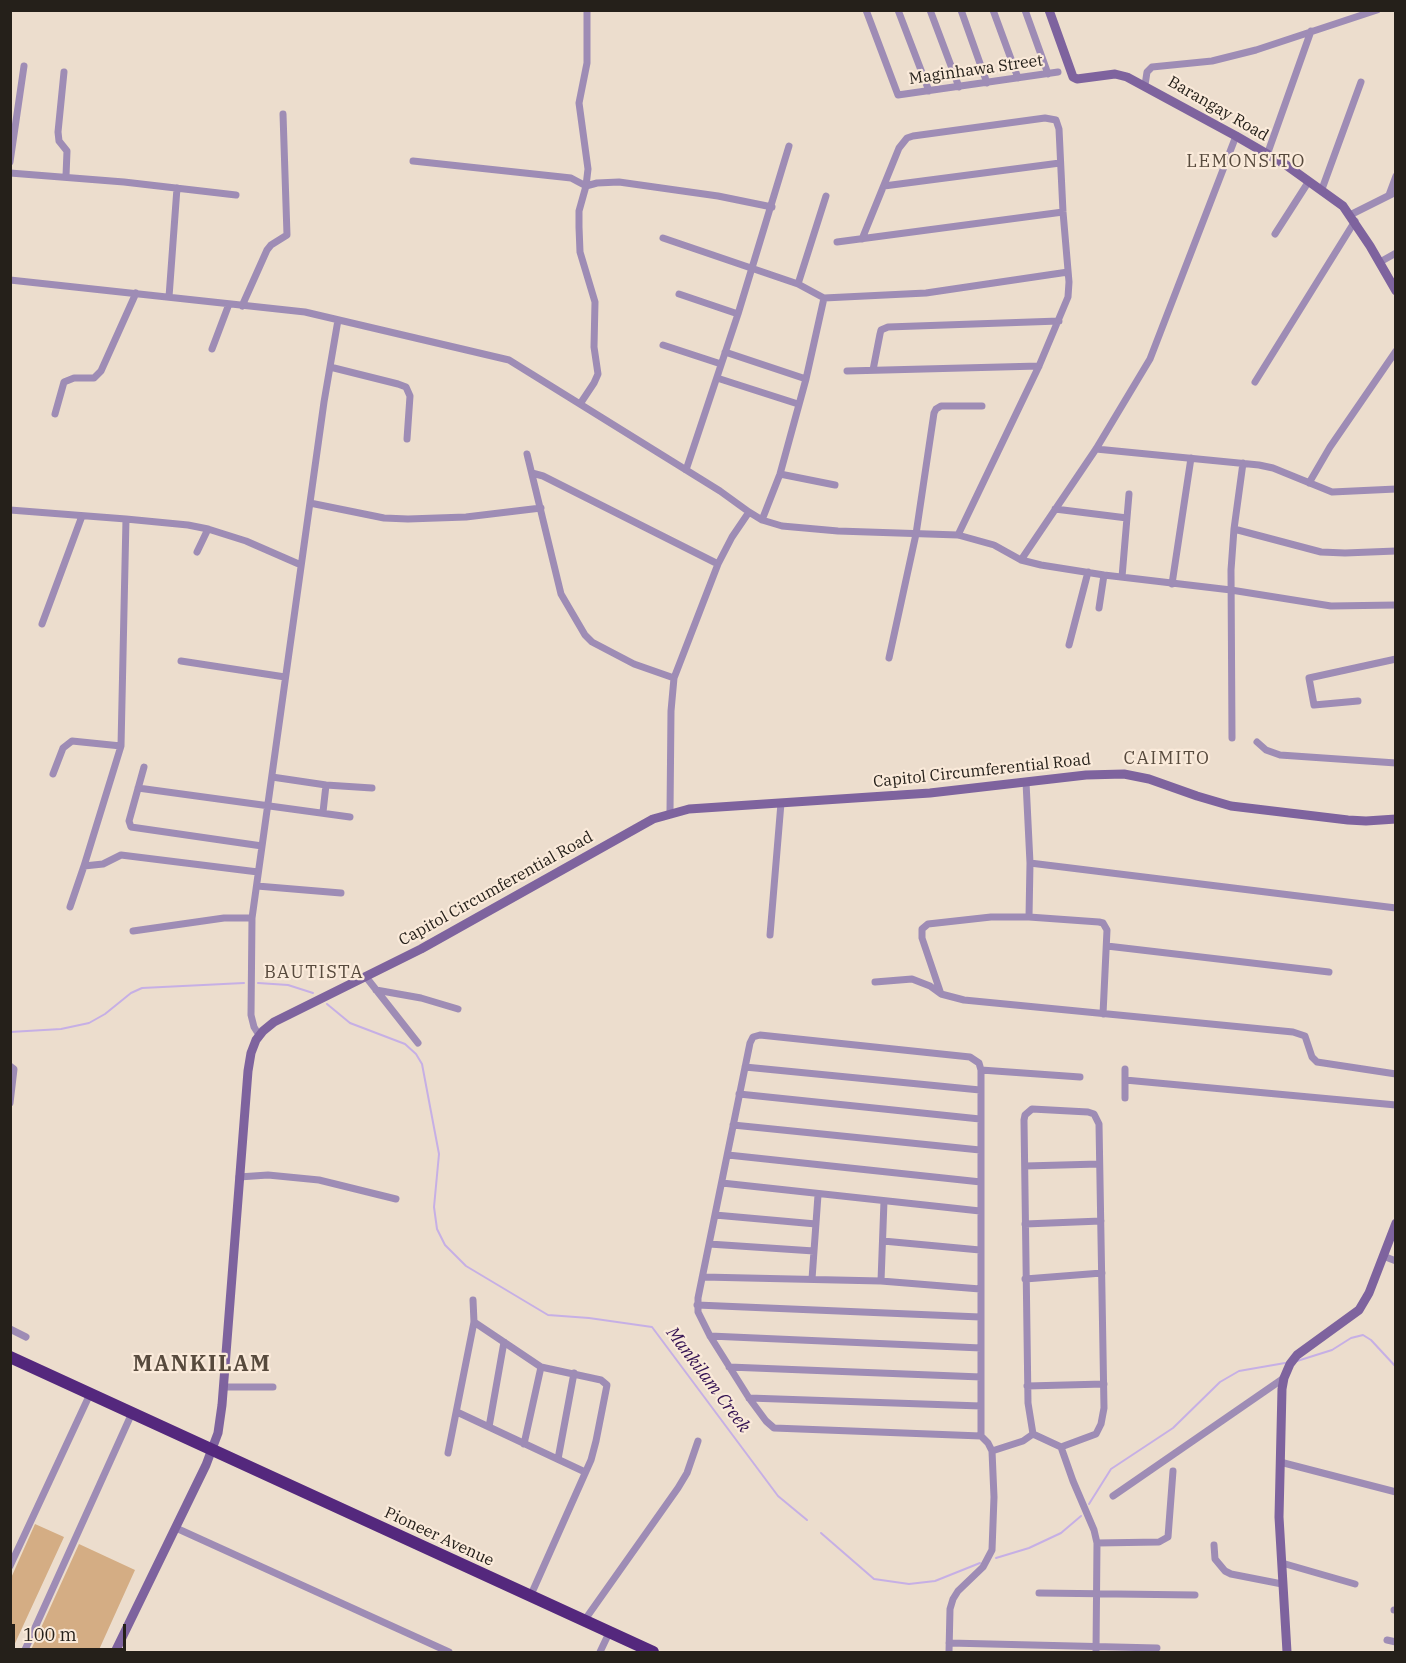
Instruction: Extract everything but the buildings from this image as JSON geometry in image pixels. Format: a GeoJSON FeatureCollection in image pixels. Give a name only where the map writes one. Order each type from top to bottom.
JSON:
{"type":"FeatureCollection","features":[{"type":"Feature","properties":{"kind":"highway","name":"Pioneer Avenue"},"geometry":{"type":"LineString","coordinates":[[10,1357],[653,1653]]}},
{"type":"Feature","properties":{"kind":"main road","name":"Barangay Road"},"geometry":{"type":"LineString","coordinates":[[1049,10],[1073,77],[1077,79],[1115,74],[1145,85],[1310,181],[1333,197],[1353,218],[1395,291]]}},
{"type":"Feature","properties":{"kind":"main road","name":"Capitol Circumferential Road"},"geometry":{"type":"LineString","coordinates":[[259,1035],[274,1022],[474,920],[653,819],[670,812],[930,793],[1086,775],[1124,774],[1149,779],[1231,806],[1348,820],[1395,819]]}},
{"type":"Feature","properties":{"kind":"main road"},"geometry":{"type":"LineString","coordinates":[[119,1651],[212,1451],[220,1426],[248,1071],[251,1053],[259,1035]]}},
{"type":"Feature","properties":{"kind":"main road"},"geometry":{"type":"LineString","coordinates":[[1287,1653],[1281,1563],[1281,1389],[1290,1364],[1297,1355],[1359,1310],[1369,1293],[1395,1223]]}},
{"type":"Feature","properties":{"kind":"street"},"geometry":{"type":"LineString","coordinates":[[580,404],[598,374],[594,347],[595,302],[579,242],[579,211],[586,186],[587,156],[579,103],[587,63],[587,10]]}},
{"type":"Feature","properties":{"kind":"street","name":"Maginhawa Street"},"geometry":{"type":"LineString","coordinates":[[866,10],[898,95],[1058,72]]}},
{"type":"Feature","properties":{"kind":"street"},"geometry":{"type":"LineString","coordinates":[[898,10],[929,91]]}},
{"type":"Feature","properties":{"kind":"street"},"geometry":{"type":"LineString","coordinates":[[930,10],[959,87]]}},
{"type":"Feature","properties":{"kind":"street"},"geometry":{"type":"LineString","coordinates":[[961,10],[987,83]]}},
{"type":"Feature","properties":{"kind":"street"},"geometry":{"type":"LineString","coordinates":[[993,10],[1018,78]]}},
{"type":"Feature","properties":{"kind":"street"},"geometry":{"type":"LineString","coordinates":[[1025,10],[1048,74]]}},
{"type":"Feature","properties":{"kind":"street"},"geometry":{"type":"LineString","coordinates":[[1145,85],[1148,72],[1152,67],[1212,61],[1256,50],[1377,10]]}},
{"type":"Feature","properties":{"kind":"street"},"geometry":{"type":"LineString","coordinates":[[1267,154],[1311,31]]}},
{"type":"Feature","properties":{"kind":"street"},"geometry":{"type":"LineString","coordinates":[[10,162],[24,66]]}},
{"type":"Feature","properties":{"kind":"street"},"geometry":{"type":"LineString","coordinates":[[64,72],[58,132],[59,141],[67,151],[66,176]]}},
{"type":"Feature","properties":{"kind":"street"},"geometry":{"type":"LineString","coordinates":[[1322,189],[1361,82]]}},
{"type":"Feature","properties":{"kind":"street"},"geometry":{"type":"LineString","coordinates":[[242,306],[267,249],[287,235],[283,114]]}},
{"type":"Feature","properties":{"kind":"street"},"geometry":{"type":"LineString","coordinates":[[862,239],[899,148],[907,138],[1045,118],[1056,120],[1059,129],[1068,297],[1039,366],[958,535]]}},
{"type":"Feature","properties":{"kind":"street"},"geometry":{"type":"LineString","coordinates":[[1021,560],[1096,449],[1139,378],[1152,352],[1236,136]]}},
{"type":"Feature","properties":{"kind":"street"},"geometry":{"type":"LineString","coordinates":[[686,470],[738,314],[789,146]]}},
{"type":"Feature","properties":{"kind":"street"},"geometry":{"type":"LineString","coordinates":[[413,161],[571,178],[586,186],[619,182],[718,196],[772,207]]}},
{"type":"Feature","properties":{"kind":"street"},"geometry":{"type":"LineString","coordinates":[[884,186],[1060,163]]}},
{"type":"Feature","properties":{"kind":"street"},"geometry":{"type":"LineString","coordinates":[[10,173],[66,176],[236,195]]}},
{"type":"Feature","properties":{"kind":"street"},"geometry":{"type":"LineString","coordinates":[[1255,382],[1353,218],[1392,193],[1395,176]]}},
{"type":"Feature","properties":{"kind":"street"},"geometry":{"type":"LineString","coordinates":[[1275,234],[1310,181]]}},
{"type":"Feature","properties":{"kind":"street"},"geometry":{"type":"LineString","coordinates":[[169,297],[177,188]]}},
{"type":"Feature","properties":{"kind":"street"},"geometry":{"type":"LineString","coordinates":[[798,284],[826,196]]}},
{"type":"Feature","properties":{"kind":"street"},"geometry":{"type":"LineString","coordinates":[[837,242],[1063,212]]}},
{"type":"Feature","properties":{"kind":"street"},"geometry":{"type":"LineString","coordinates":[[663,238],[798,284],[824,298],[926,293],[1068,272]]}},
{"type":"Feature","properties":{"kind":"street"},"geometry":{"type":"LineString","coordinates":[[1380,262],[1395,253]]}},
{"type":"Feature","properties":{"kind":"street"},"geometry":{"type":"LineString","coordinates":[[10,280],[305,312],[509,360],[720,491],[762,520],[792,527],[838,531],[958,535],[994,545],[1021,560],[1041,565],[1231,590],[1331,606],[1395,605]]}},
{"type":"Feature","properties":{"kind":"street"},"geometry":{"type":"LineString","coordinates":[[55,414],[64,382],[74,378],[94,378],[101,371],[136,293]]}},
{"type":"Feature","properties":{"kind":"street"},"geometry":{"type":"LineString","coordinates":[[679,294],[738,314]]}},
{"type":"Feature","properties":{"kind":"street"},"geometry":{"type":"LineString","coordinates":[[762,520],[780,474],[806,379],[824,298]]}},
{"type":"Feature","properties":{"kind":"street"},"geometry":{"type":"LineString","coordinates":[[212,350],[229,304]]}},
{"type":"Feature","properties":{"kind":"street"},"geometry":{"type":"LineString","coordinates":[[259,1035],[251,1015],[252,918],[338,320]]}},
{"type":"Feature","properties":{"kind":"street"},"geometry":{"type":"LineString","coordinates":[[873,370],[881,330],[888,327],[1059,321]]}},
{"type":"Feature","properties":{"kind":"street"},"geometry":{"type":"LineString","coordinates":[[663,345],[721,364]]}},
{"type":"Feature","properties":{"kind":"street"},"geometry":{"type":"LineString","coordinates":[[1309,483],[1330,447],[1395,351]]}},
{"type":"Feature","properties":{"kind":"street"},"geometry":{"type":"LineString","coordinates":[[725,352],[806,379]]}},
{"type":"Feature","properties":{"kind":"street"},"geometry":{"type":"LineString","coordinates":[[847,371],[1039,366]]}},
{"type":"Feature","properties":{"kind":"street"},"geometry":{"type":"LineString","coordinates":[[330,367],[406,387],[410,396],[407,439]]}},
{"type":"Feature","properties":{"kind":"street"},"geometry":{"type":"LineString","coordinates":[[717,378],[798,404]]}},
{"type":"Feature","properties":{"kind":"street"},"geometry":{"type":"LineString","coordinates":[[889,658],[916,534],[936,409],[941,406],[982,406]]}},
{"type":"Feature","properties":{"kind":"street"},"geometry":{"type":"LineString","coordinates":[[1096,449],[1244,463],[1273,468],[1332,492],[1395,489]]}},
{"type":"Feature","properties":{"kind":"street"},"geometry":{"type":"LineString","coordinates":[[527,454],[561,594],[585,635],[592,642],[633,664],[674,678]]}},
{"type":"Feature","properties":{"kind":"street"},"geometry":{"type":"LineString","coordinates":[[1172,584],[1191,458]]}},
{"type":"Feature","properties":{"kind":"street"},"geometry":{"type":"LineString","coordinates":[[1232,738],[1231,590],[1234,529],[1244,463]]}},
{"type":"Feature","properties":{"kind":"street"},"geometry":{"type":"LineString","coordinates":[[532,474],[554,482],[718,564]]}},
{"type":"Feature","properties":{"kind":"street"},"geometry":{"type":"LineString","coordinates":[[780,474],[835,485]]}},
{"type":"Feature","properties":{"kind":"street"},"geometry":{"type":"LineString","coordinates":[[1122,577],[1129,494]]}},
{"type":"Feature","properties":{"kind":"street"},"geometry":{"type":"LineString","coordinates":[[310,503],[384,518],[408,519],[466,517],[541,508]]}},
{"type":"Feature","properties":{"kind":"street"},"geometry":{"type":"LineString","coordinates":[[1055,509],[1127,518]]}},
{"type":"Feature","properties":{"kind":"street"},"geometry":{"type":"LineString","coordinates":[[10,510],[179,524],[208,529],[246,541],[301,566]]}},
{"type":"Feature","properties":{"kind":"street"},"geometry":{"type":"LineString","coordinates":[[670,812],[671,711],[674,678],[718,564],[732,537],[749,512]]}},
{"type":"Feature","properties":{"kind":"street"},"geometry":{"type":"LineString","coordinates":[[42,624],[82,516]]}},
{"type":"Feature","properties":{"kind":"street"},"geometry":{"type":"LineString","coordinates":[[70,906],[121,746],[126,519]]}},
{"type":"Feature","properties":{"kind":"street"},"geometry":{"type":"LineString","coordinates":[[196,552],[208,529]]}},
{"type":"Feature","properties":{"kind":"street"},"geometry":{"type":"LineString","coordinates":[[1234,529],[1321,552],[1395,551]]}},
{"type":"Feature","properties":{"kind":"street"},"geometry":{"type":"LineString","coordinates":[[1069,645],[1088,572]]}},
{"type":"Feature","properties":{"kind":"street"},"geometry":{"type":"LineString","coordinates":[[1099,608],[1104,575]]}},
{"type":"Feature","properties":{"kind":"street"},"geometry":{"type":"LineString","coordinates":[[1358,701],[1314,705],[1309,678],[1395,659]]}},
{"type":"Feature","properties":{"kind":"street"},"geometry":{"type":"LineString","coordinates":[[181,661],[285,678]]}},
{"type":"Feature","properties":{"kind":"street"},"geometry":{"type":"LineString","coordinates":[[53,774],[63,748],[72,741],[121,746]]}},
{"type":"Feature","properties":{"kind":"street"},"geometry":{"type":"LineString","coordinates":[[1257,742],[1272,753],[1288,756],[1395,763]]}},
{"type":"Feature","properties":{"kind":"street"},"geometry":{"type":"LineString","coordinates":[[144,767],[129,821],[133,829],[262,846]]}},
{"type":"Feature","properties":{"kind":"street"},"geometry":{"type":"LineString","coordinates":[[272,777],[326,785],[372,788]]}},
{"type":"Feature","properties":{"kind":"street"},"geometry":{"type":"LineString","coordinates":[[1026,782],[1030,863],[1029,917]]}},
{"type":"Feature","properties":{"kind":"street"},"geometry":{"type":"LineString","coordinates":[[323,812],[326,785]]}},
{"type":"Feature","properties":{"kind":"street"},"geometry":{"type":"LineString","coordinates":[[138,788],[350,817]]}},
{"type":"Feature","properties":{"kind":"street"},"geometry":{"type":"LineString","coordinates":[[770,934],[781,803]]}},
{"type":"Feature","properties":{"kind":"street"},"geometry":{"type":"LineString","coordinates":[[84,866],[103,864],[127,854],[258,872]]}},
{"type":"Feature","properties":{"kind":"street"},"geometry":{"type":"LineString","coordinates":[[1030,863],[1395,908]]}},
{"type":"Feature","properties":{"kind":"street"},"geometry":{"type":"LineString","coordinates":[[256,886],[341,893]]}},
{"type":"Feature","properties":{"kind":"street"},"geometry":{"type":"LineString","coordinates":[[941,994],[922,938],[921,933],[924,926],[991,917],[1029,917],[1103,923],[1107,930],[1103,1014]]}},
{"type":"Feature","properties":{"kind":"street"},"geometry":{"type":"LineString","coordinates":[[133,931],[224,918],[252,918]]}},
{"type":"Feature","properties":{"kind":"street"},"geometry":{"type":"LineString","coordinates":[[1107,946],[1329,972]]}},
{"type":"Feature","properties":{"kind":"street"},"geometry":{"type":"LineString","coordinates":[[366,977],[418,1043]]}},
{"type":"Feature","properties":{"kind":"street"},"geometry":{"type":"LineString","coordinates":[[875,982],[912,979],[930,986],[941,994],[964,1000],[1293,1032],[1305,1036],[1312,1057],[1317,1062],[1395,1074]]}},
{"type":"Feature","properties":{"kind":"street"},"geometry":{"type":"LineString","coordinates":[[376,990],[421,998],[458,1009]]}},
{"type":"Feature","properties":{"kind":"street"},"geometry":{"type":"LineString","coordinates":[[949,1653],[950,1609],[953,1599],[958,1591],[983,1567],[992,1550],[994,1527],[992,1451],[988,1443],[981,1436],[780,1430],[770,1425],[749,1398],[701,1319],[697,1305],[751,1040],[760,1035],[970,1058],[979,1063],[981,1070],[981,1436]]}},
{"type":"Feature","properties":{"kind":"street"},"geometry":{"type":"LineString","coordinates":[[10,1066],[14,1068],[10,1103]]}},
{"type":"Feature","properties":{"kind":"street"},"geometry":{"type":"LineString","coordinates":[[745,1067],[980,1090]]}},
{"type":"Feature","properties":{"kind":"street"},"geometry":{"type":"LineString","coordinates":[[1125,1068],[1125,1098]]}},
{"type":"Feature","properties":{"kind":"street"},"geometry":{"type":"LineString","coordinates":[[981,1070],[1080,1077]]}},
{"type":"Feature","properties":{"kind":"street"},"geometry":{"type":"LineString","coordinates":[[1125,1080],[1395,1105]]}},
{"type":"Feature","properties":{"kind":"street"},"geometry":{"type":"LineString","coordinates":[[740,1094],[980,1119]]}},
{"type":"Feature","properties":{"kind":"street"},"geometry":{"type":"LineString","coordinates":[[1061,1448],[1089,1438],[1100,1429],[1104,1408],[1099,1125],[1094,1114],[1088,1112],[1032,1109],[1025,1115],[1025,1279],[1029,1419],[1033,1434],[1061,1448],[1090,1519],[1097,1543],[1096,1649]]}},
{"type":"Feature","properties":{"kind":"street"},"geometry":{"type":"LineString","coordinates":[[733,1125],[980,1149]]}},
{"type":"Feature","properties":{"kind":"street"},"geometry":{"type":"LineString","coordinates":[[728,1155],[981,1182]]}},
{"type":"Feature","properties":{"kind":"street"},"geometry":{"type":"LineString","coordinates":[[1025,1166],[1099,1164]]}},
{"type":"Feature","properties":{"kind":"street"},"geometry":{"type":"LineString","coordinates":[[239,1177],[268,1175],[319,1180],[396,1199]]}},
{"type":"Feature","properties":{"kind":"street"},"geometry":{"type":"LineString","coordinates":[[722,1183],[980,1211]]}},
{"type":"Feature","properties":{"kind":"street"},"geometry":{"type":"LineString","coordinates":[[812,1279],[818,1195]]}},
{"type":"Feature","properties":{"kind":"street"},"geometry":{"type":"LineString","coordinates":[[880,1281],[884,1201]]}},
{"type":"Feature","properties":{"kind":"street"},"geometry":{"type":"LineString","coordinates":[[715,1215],[816,1224]]}},
{"type":"Feature","properties":{"kind":"street"},"geometry":{"type":"LineString","coordinates":[[1025,1224],[1101,1221]]}},
{"type":"Feature","properties":{"kind":"street"},"geometry":{"type":"LineString","coordinates":[[883,1241],[980,1250]]}},
{"type":"Feature","properties":{"kind":"street"},"geometry":{"type":"LineString","coordinates":[[709,1244],[814,1251]]}},
{"type":"Feature","properties":{"kind":"street"},"geometry":{"type":"LineString","coordinates":[[1383,1256],[1395,1261]]}},
{"type":"Feature","properties":{"kind":"street"},"geometry":{"type":"LineString","coordinates":[[1025,1279],[1102,1273]]}},
{"type":"Feature","properties":{"kind":"street"},"geometry":{"type":"LineString","coordinates":[[703,1277],[880,1281],[980,1289]]}},
{"type":"Feature","properties":{"kind":"street"},"geometry":{"type":"LineString","coordinates":[[448,1453],[474,1322],[473,1300]]}},
{"type":"Feature","properties":{"kind":"street"},"geometry":{"type":"LineString","coordinates":[[697,1305],[980,1317]]}},
{"type":"Feature","properties":{"kind":"street"},"geometry":{"type":"LineString","coordinates":[[474,1322],[541,1367],[601,1380],[607,1385],[596,1441],[585,1472],[530,1597]]}},
{"type":"Feature","properties":{"kind":"street"},"geometry":{"type":"LineString","coordinates":[[10,1329],[26,1337]]}},
{"type":"Feature","properties":{"kind":"street"},"geometry":{"type":"LineString","coordinates":[[710,1336],[981,1348]]}},
{"type":"Feature","properties":{"kind":"street"},"geometry":{"type":"LineString","coordinates":[[489,1427],[504,1342]]}},
{"type":"Feature","properties":{"kind":"street"},"geometry":{"type":"LineString","coordinates":[[524,1444],[541,1367]]}},
{"type":"Feature","properties":{"kind":"street"},"geometry":{"type":"LineString","coordinates":[[729,1367],[981,1377]]}},
{"type":"Feature","properties":{"kind":"street"},"geometry":{"type":"LineString","coordinates":[[558,1459],[574,1373]]}},
{"type":"Feature","properties":{"kind":"street"},"geometry":{"type":"LineString","coordinates":[[1113,1496],[1284,1378]]}},
{"type":"Feature","properties":{"kind":"street"},"geometry":{"type":"LineString","coordinates":[[1027,1386],[1104,1384]]}},
{"type":"Feature","properties":{"kind":"street"},"geometry":{"type":"LineString","coordinates":[[223,1387],[273,1387]]}},
{"type":"Feature","properties":{"kind":"street"},"geometry":{"type":"LineString","coordinates":[[10,1566],[90,1394]]}},
{"type":"Feature","properties":{"kind":"street"},"geometry":{"type":"LineString","coordinates":[[749,1398],[981,1406]]}},
{"type":"Feature","properties":{"kind":"street"},"geometry":{"type":"LineString","coordinates":[[457,1412],[585,1472]]}},
{"type":"Feature","properties":{"kind":"street"},"geometry":{"type":"LineString","coordinates":[[24,1653],[132,1413]]}},
{"type":"Feature","properties":{"kind":"street"},"geometry":{"type":"LineString","coordinates":[[992,1451],[1023,1441],[1033,1434]]}},
{"type":"Feature","properties":{"kind":"street"},"geometry":{"type":"LineString","coordinates":[[584,1621],[678,1488],[690,1465],[698,1441]]}},
{"type":"Feature","properties":{"kind":"street"},"geometry":{"type":"LineString","coordinates":[[1280,1462],[1395,1492]]}},
{"type":"Feature","properties":{"kind":"street"},"geometry":{"type":"LineString","coordinates":[[1097,1543],[1164,1540],[1169,1533],[1173,1472]]}},
{"type":"Feature","properties":{"kind":"street"},"geometry":{"type":"LineString","coordinates":[[176,1528],[449,1653]]}},
{"type":"Feature","properties":{"kind":"street"},"geometry":{"type":"LineString","coordinates":[[1214,1545],[1215,1559],[1225,1571],[1282,1584]]}},
{"type":"Feature","properties":{"kind":"street"},"geometry":{"type":"LineString","coordinates":[[1281,1563],[1355,1584]]}},
{"type":"Feature","properties":{"kind":"street"},"geometry":{"type":"LineString","coordinates":[[1039,1593],[1194,1595]]}},
{"type":"Feature","properties":{"kind":"street"},"geometry":{"type":"LineString","coordinates":[[600,1653],[609,1633]]}},
{"type":"Feature","properties":{"kind":"street"},"geometry":{"type":"LineString","coordinates":[[1387,1640],[1395,1642]]}},
{"type":"Feature","properties":{"kind":"street"},"geometry":{"type":"LineString","coordinates":[[949,1643],[1096,1649],[1157,1648]]}},
{"type":"Feature","properties":{"kind":"shaded area"},"geometry":{"type":"Polygon","coordinates":[[[35,1524],[64,1537],[11,1652],[11,1578],[35,1524]]]}},
{"type":"Feature","properties":{"kind":"shaded area"},"geometry":{"type":"Polygon","coordinates":[[[79,1544],[135,1570],[98,1652],[30,1652],[79,1544]]]}},
{"type":"Feature","properties":{"kind":"waterway","name":"Mankilam Creek"},"geometry":{"type":"LineString","coordinates":[[10,1032],[61,1029],[89,1023],[105,1014],[131,993],[142,988],[244,983]]}},
{"type":"Feature","properties":{"kind":"waterway","name":"Mankilam Creek"},"geometry":{"type":"LineString","coordinates":[[258,983],[288,985],[313,993]]}},
{"type":"Feature","properties":{"kind":"waterway","name":"Mankilam Creek"},"geometry":{"type":"LineString","coordinates":[[327,1004],[350,1023],[405,1044],[416,1054],[422,1064],[439,1154],[434,1207],[437,1229],[445,1245],[466,1266],[548,1315],[652,1327],[778,1496],[807,1520]]}},
{"type":"Feature","properties":{"kind":"waterway","name":"Mankilam Creek"},"geometry":{"type":"LineString","coordinates":[[1297,1361],[1332,1350],[1351,1338],[1363,1335],[1371,1340],[1396,1367]]}},
{"type":"Feature","properties":{"kind":"waterway","name":"Mankilam Creek"},"geometry":{"type":"LineString","coordinates":[[1089,1504],[1111,1469],[1173,1428],[1220,1382],[1239,1371],[1285,1363]]}},
{"type":"Feature","properties":{"kind":"waterway","name":"Mankilam Creek"},"geometry":{"type":"LineString","coordinates":[[996,1558],[1029,1548],[1061,1533],[1081,1516]]}},
{"type":"Feature","properties":{"kind":"waterway","name":"Mankilam Creek"},"geometry":{"type":"LineString","coordinates":[[821,1533],[874,1579],[909,1584],[935,1581],[980,1563]]}},
{"type":"Feature","properties":{"kind":"district","name":"LEMONSITO"},"geometry":{"type":"Point","coordinates":[1246,162]}},
{"type":"Feature","properties":{"kind":"district","name":"CAIMITO"},"geometry":{"type":"Point","coordinates":[1167,759]}},
{"type":"Feature","properties":{"kind":"district","name":"BAUTISTA"},"geometry":{"type":"Point","coordinates":[314,973]}},
{"type":"Feature","properties":{"kind":"district","name":"MANKILAM"},"geometry":{"type":"Point","coordinates":[202,1365]}}]}
